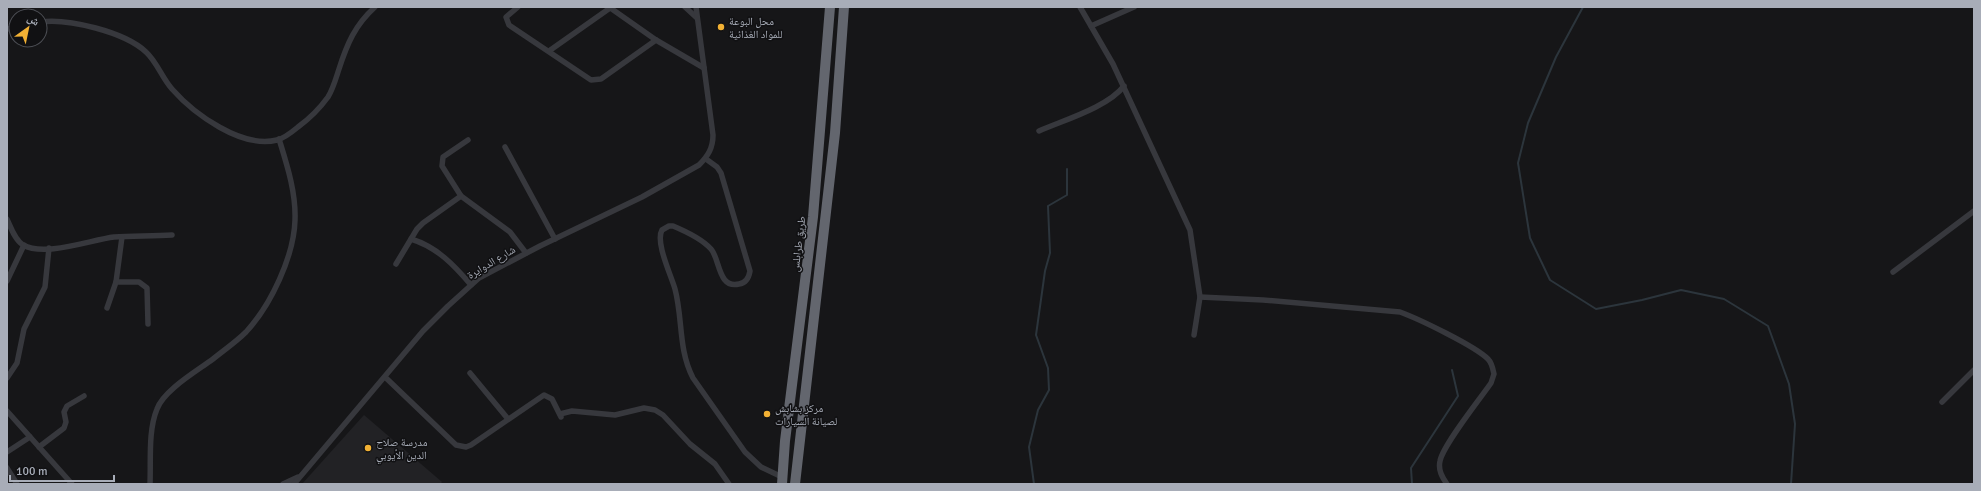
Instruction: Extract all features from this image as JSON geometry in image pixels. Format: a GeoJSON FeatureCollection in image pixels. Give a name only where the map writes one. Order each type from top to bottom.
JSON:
{"type":"FeatureCollection","features":[{"type":"Feature","properties":{"kind":"highway","name":"طريق طرابلس"},"geometry":{"type":"LineString","coordinates":[[782,481],[813,216],[830,7]]}},
{"type":"Feature","properties":{"kind":"highway"},"geometry":{"type":"LineString","coordinates":[[795,484],[835,133],[844,7]]}},
{"type":"Feature","properties":{"kind":"street"},"geometry":{"type":"LineString","coordinates":[[48,21],[66,21],[92,27],[135,44],[145,51],[151,58],[172,90],[210,121],[225,130],[253,140],[269,141],[279,140],[304,123],[328,96],[354,30],[363,17],[375,7]]}},
{"type":"Feature","properties":{"kind":"street"},"geometry":{"type":"LineString","coordinates":[[518,7],[508,14],[506,21],[509,25],[586,77],[596,80],[605,76],[656,40]]}},
{"type":"Feature","properties":{"kind":"street"},"geometry":{"type":"LineString","coordinates":[[549,51],[610,7],[656,40],[704,68]]}},
{"type":"Feature","properties":{"kind":"street"},"geometry":{"type":"LineString","coordinates":[[685,7],[697,18]]}},
{"type":"Feature","properties":{"kind":"street"},"geometry":{"type":"LineString","coordinates":[[696,7],[713,135],[710,151],[706,159],[712,162],[721,173],[750,271],[747,280],[743,283],[733,285],[728,283],[721,274],[714,253],[707,245],[673,226],[669,226],[662,230],[660,241],[677,300],[682,347],[693,378],[745,452],[761,467],[782,481]]}},
{"type":"Feature","properties":{"kind":"street"},"geometry":{"type":"LineString","coordinates":[[1080,7],[1124,86],[1169,188],[1190,230],[1200,297],[1194,336]]}},
{"type":"Feature","properties":{"kind":"street"},"geometry":{"type":"LineString","coordinates":[[1091,26],[1134,7]]}},
{"type":"Feature","properties":{"kind":"street"},"geometry":{"type":"LineString","coordinates":[[1039,130],[1108,101],[1124,86]]}},
{"type":"Feature","properties":{"kind":"street"},"geometry":{"type":"LineString","coordinates":[[150,484],[151,437],[157,408],[162,399],[176,386],[245,332],[262,312],[278,281],[288,255],[295,220],[293,194],[279,140]]}},
{"type":"Feature","properties":{"kind":"street"},"geometry":{"type":"LineString","coordinates":[[468,140],[446,154],[441,162],[442,166],[461,196],[510,232],[526,253]]}},
{"type":"Feature","properties":{"kind":"street"},"geometry":{"type":"LineString","coordinates":[[505,147],[555,238]]}},
{"type":"Feature","properties":{"kind":"street","name":"شارع الدوايرة"},"geometry":{"type":"LineString","coordinates":[[294,484],[423,331],[470,285],[479,278],[555,238],[642,197],[699,166],[706,159]]}},
{"type":"Feature","properties":{"kind":"street"},"geometry":{"type":"LineString","coordinates":[[396,264],[411,239],[424,223],[461,196]]}},
{"type":"Feature","properties":{"kind":"street"},"geometry":{"type":"LineString","coordinates":[[1893,272],[1974,212]]}},
{"type":"Feature","properties":{"kind":"street"},"geometry":{"type":"LineString","coordinates":[[7,219],[18,240],[24,245],[49,248],[122,237],[172,235]]}},
{"type":"Feature","properties":{"kind":"street"},"geometry":{"type":"LineString","coordinates":[[107,308],[116,282],[122,237]]}},
{"type":"Feature","properties":{"kind":"street"},"geometry":{"type":"LineString","coordinates":[[411,239],[421,242],[450,261],[470,285]]}},
{"type":"Feature","properties":{"kind":"street"},"geometry":{"type":"LineString","coordinates":[[7,281],[24,245]]}},
{"type":"Feature","properties":{"kind":"street"},"geometry":{"type":"LineString","coordinates":[[7,378],[17,363],[21,338],[27,321],[45,287],[49,248]]}},
{"type":"Feature","properties":{"kind":"street"},"geometry":{"type":"LineString","coordinates":[[116,282],[139,282],[147,288],[148,324]]}},
{"type":"Feature","properties":{"kind":"street"},"geometry":{"type":"LineString","coordinates":[[1200,297],[1263,300],[1400,312],[1414,317],[1469,346],[1489,360],[1494,374],[1491,383],[1445,448],[1440,460],[1442,477],[1447,484]]}},
{"type":"Feature","properties":{"kind":"street"},"geometry":{"type":"LineString","coordinates":[[1942,402],[1974,370]]}},
{"type":"Feature","properties":{"kind":"street"},"geometry":{"type":"LineString","coordinates":[[470,373],[508,419]]}},
{"type":"Feature","properties":{"kind":"street"},"geometry":{"type":"LineString","coordinates":[[385,377],[453,442],[461,447],[471,444],[544,395],[552,399],[561,416],[570,411],[615,415],[644,408],[655,410],[690,444],[715,464],[729,484]]}},
{"type":"Feature","properties":{"kind":"street"},"geometry":{"type":"LineString","coordinates":[[38,447],[64,428],[66,422],[64,412],[67,406],[84,396]]}},
{"type":"Feature","properties":{"kind":"street"},"geometry":{"type":"LineString","coordinates":[[7,411],[72,484]]}},
{"type":"Feature","properties":{"kind":"street"},"geometry":{"type":"LineString","coordinates":[[7,452],[30,437]]}},
{"type":"Feature","properties":{"kind":"street"},"geometry":{"type":"LineString","coordinates":[[7,468],[17,484]]}},
{"type":"Feature","properties":{"kind":"street"},"geometry":{"type":"LineString","coordinates":[[283,484],[299,477]]}},
{"type":"Feature","properties":{"kind":"shaded area","name":"مدرسة صلاح الدين الأيوبي"},"geometry":{"type":"Polygon","coordinates":[[[364,415],[442,482],[440,484],[302,484],[364,415]]]}},
{"type":"Feature","properties":{"kind":"waterway"},"geometry":{"type":"LineString","coordinates":[[1583,7],[1556,57],[1528,123],[1518,163],[1530,238],[1550,280],[1596,309],[1642,300],[1681,290],[1724,299],[1768,326],[1789,384],[1795,424],[1791,484]]}},
{"type":"Feature","properties":{"kind":"waterway"},"geometry":{"type":"LineString","coordinates":[[1034,484],[1029,447],[1038,410],[1049,390],[1048,368],[1036,335],[1045,271],[1050,253],[1048,206],[1067,195],[1067,169]]}},
{"type":"Feature","properties":{"kind":"waterway"},"geometry":{"type":"LineString","coordinates":[[1412,484],[1411,468],[1458,396],[1452,370]]}},
{"type":"Feature","properties":{"kind":"place","name":"محل البوعة للمواد الغذائية"},"geometry":{"type":"Point","coordinates":[721,27]}},
{"type":"Feature","properties":{"kind":"place","name":"مركز بشابش لصيانة السيارات"},"geometry":{"type":"Point","coordinates":[767,414]}},
{"type":"Feature","properties":{"kind":"place","name":"مدرسة صلاح الدين الأيوبي"},"geometry":{"type":"Point","coordinates":[368,448]}}]}
